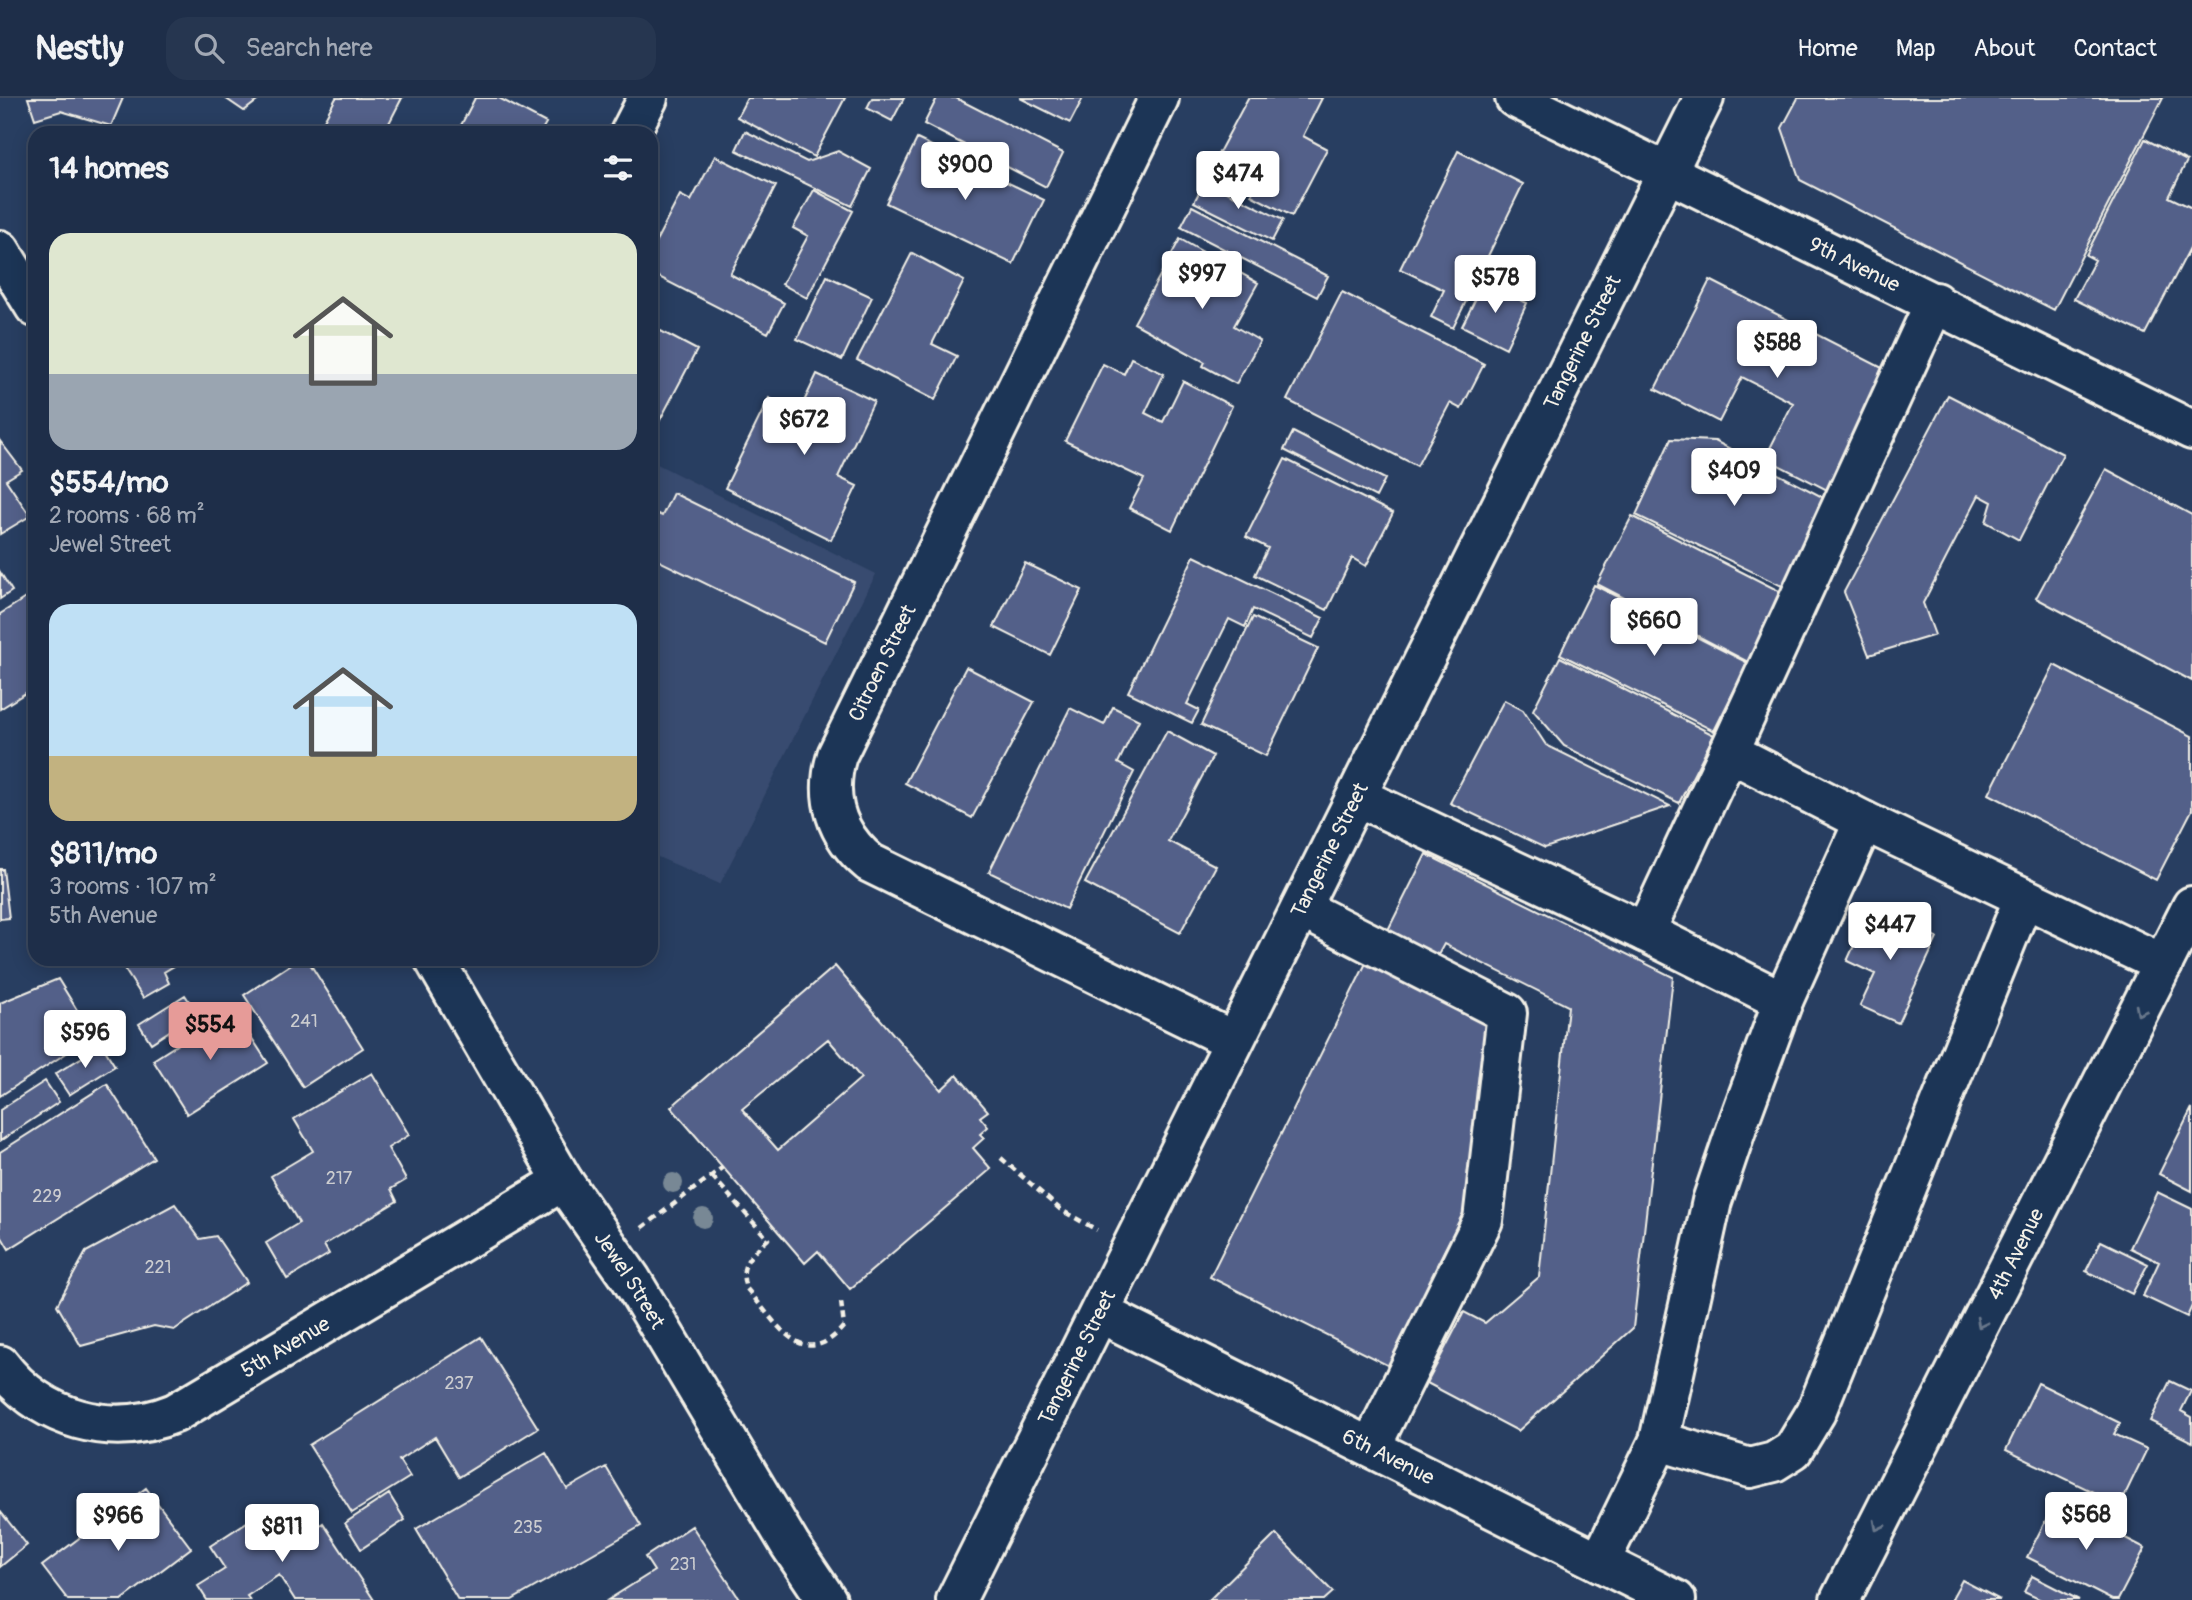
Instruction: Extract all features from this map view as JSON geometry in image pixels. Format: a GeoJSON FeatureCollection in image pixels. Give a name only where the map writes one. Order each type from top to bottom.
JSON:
{"type":"FeatureCollection","features":[{"type":"Feature","properties":{"kind":"street","name":"Citroen Street"},"geometry":{"type":"LineString","coordinates":[[1159,98],[837,755],[832,771],[832,804],[836,819],[849,843],[870,863],[1234,1041]]}},
{"type":"Feature","properties":{"kind":"street","name":"9th Avenue"},"geometry":{"type":"LineString","coordinates":[[1515,98],[2192,430]]}},
{"type":"Feature","properties":{"kind":"street","name":"Tangerine Street"},"geometry":{"type":"LineString","coordinates":[[956,1600],[1704,98]]}},
{"type":"Feature","properties":{"kind":"street"},"geometry":{"type":"LineString","coordinates":[[0,250],[28,296]]}},
{"type":"Feature","properties":{"kind":"street"},"geometry":{"type":"LineString","coordinates":[[1645,932],[1935,302]]}},
{"type":"Feature","properties":{"kind":"street"},"geometry":{"type":"LineString","coordinates":[[1729,752],[2023,900],[2164,964]]}},
{"type":"Feature","properties":{"kind":"street"},"geometry":{"type":"LineString","coordinates":[[1358,797],[1645,932],[1783,1001]]}},
{"type":"Feature","properties":{"kind":"street"},"geometry":{"type":"LineString","coordinates":[[1600,1562],[1659,1441],[1712,1201],[1783,1001],[1864,821]]}},
{"type":"Feature","properties":{"kind":"street"},"geometry":{"type":"LineString","coordinates":[[1659,1441],[1750,1468],[1774,1462],[1793,1450],[1816,1412],[2023,900]]}},
{"type":"Feature","properties":{"kind":"street","name":"4th Avenue"},"geometry":{"type":"LineString","coordinates":[[1840,1600],[2192,906]]}},
{"type":"Feature","properties":{"kind":"street"},"geometry":{"type":"LineString","coordinates":[[1301,908],[1507,1013],[1483,1220],[1371,1447]]}},
{"type":"Feature","properties":{"kind":"street","name":"Jewel Street"},"geometry":{"type":"LineString","coordinates":[[438,966],[563,1181],[631,1279],[790,1545],[827,1600]]}},
{"type":"Feature","properties":{"kind":"street","name":"5th Avenue"},"geometry":{"type":"LineString","coordinates":[[0,1365],[28,1394],[53,1410],[82,1421],[114,1425],[149,1424],[175,1413],[563,1181]]}},
{"type":"Feature","properties":{"kind":"street","name":"6th Avenue"},"geometry":{"type":"LineString","coordinates":[[1100,1312],[1676,1600]]}},
{"type":"Feature","properties":{"kind":"path"},"geometry":{"type":"LineString","coordinates":[[1001,1157],[1061,1210],[1132,1248]]}},
{"type":"Feature","properties":{"kind":"path"},"geometry":{"type":"LineString","coordinates":[[638,1231],[723,1167]]}},
{"type":"Feature","properties":{"kind":"path"},"geometry":{"type":"LineString","coordinates":[[712,1176],[768,1239],[742,1267],[743,1277],[746,1288],[794,1342],[808,1348],[822,1346],[836,1335],[844,1326],[841,1302]]}},
{"type":"Feature","properties":{"kind":"shaded area"},"geometry":{"type":"Polygon","coordinates":[[[658,465],[876,574],[720,884],[658,857],[658,465]]]}},
{"type":"Feature","properties":{"kind":"building"},"geometry":{"type":"Polygon","coordinates":[[[28,98],[123,98],[111,126],[61,111],[35,119],[28,98]]]}},
{"type":"Feature","properties":{"kind":"building"},"geometry":{"type":"Polygon","coordinates":[[[225,98],[261,98],[244,111],[225,98]]]}},
{"type":"Feature","properties":{"kind":"building"},"geometry":{"type":"Polygon","coordinates":[[[336,98],[402,98],[388,126],[321,126],[336,98]]]}},
{"type":"Feature","properties":{"kind":"building"},"geometry":{"type":"Polygon","coordinates":[[[475,98],[499,98],[546,123],[544,126],[461,126],[475,98]]]}},
{"type":"Feature","properties":{"kind":"building"},"geometry":{"type":"Polygon","coordinates":[[[747,98],[845,98],[814,157],[737,117],[747,98]]]}},
{"type":"Feature","properties":{"kind":"building"},"geometry":{"type":"Polygon","coordinates":[[[872,98],[904,98],[892,121],[867,108],[872,98]]]}},
{"type":"Feature","properties":{"kind":"building"},"geometry":{"type":"Polygon","coordinates":[[[937,98],[956,98],[1063,153],[1046,187],[924,124],[937,98]]]}},
{"type":"Feature","properties":{"kind":"building"},"geometry":{"type":"Polygon","coordinates":[[[1020,98],[1083,98],[1070,123],[1020,98]]]}},
{"type":"Feature","properties":{"kind":"building"},"geometry":{"type":"Polygon","coordinates":[[[1248,98],[1322,98],[1303,136],[1327,149],[1292,216],[1251,195],[1259,181],[1216,158],[1248,98]]]}},
{"type":"Feature","properties":{"kind":"building"},"geometry":{"type":"Polygon","coordinates":[[[1798,98],[2163,98],[2054,310],[1800,180],[1782,128],[1798,98]]]}},
{"type":"Feature","properties":{"kind":"building"},"geometry":{"type":"Polygon","coordinates":[[[745,131],[807,162],[838,151],[871,169],[852,206],[736,150],[745,131]]]}},
{"type":"Feature","properties":{"kind":"building"},"geometry":{"type":"Polygon","coordinates":[[[917,139],[1044,200],[1013,264],[886,203],[917,139]]]}},
{"type":"Feature","properties":{"kind":"building"},"geometry":{"type":"Polygon","coordinates":[[[2145,139],[2187,161],[2169,197],[2192,208],[2192,244],[2145,334],[2074,299],[2095,260],[2086,255],[2145,139]]]}},
{"type":"Feature","properties":{"kind":"building"},"geometry":{"type":"Polygon","coordinates":[[[1458,151],[1523,184],[1453,328],[1431,317],[1444,290],[1400,269],[1458,151]]]}},
{"type":"Feature","properties":{"kind":"building"},"geometry":{"type":"Polygon","coordinates":[[[715,156],[776,186],[730,274],[784,303],[768,333],[658,277],[658,237],[680,195],[691,201],[715,156]]]}},
{"type":"Feature","properties":{"kind":"building"},"geometry":{"type":"Polygon","coordinates":[[[1205,181],[1283,220],[1272,241],[1194,202],[1205,181]]]}},
{"type":"Feature","properties":{"kind":"building"},"geometry":{"type":"Polygon","coordinates":[[[814,190],[853,211],[807,298],[782,284],[808,236],[793,228],[814,190]]]}},
{"type":"Feature","properties":{"kind":"building"},"geometry":{"type":"Polygon","coordinates":[[[1192,206],[1328,276],[1317,297],[1181,227],[1192,206]]]}},
{"type":"Feature","properties":{"kind":"building"},"geometry":{"type":"Polygon","coordinates":[[[1180,239],[1258,283],[1234,326],[1260,341],[1236,384],[1203,366],[1205,362],[1134,323],[1180,239]]]}},
{"type":"Feature","properties":{"kind":"building"},"geometry":{"type":"Polygon","coordinates":[[[912,253],[964,281],[932,344],[957,356],[935,400],[857,360],[912,253]]]}},
{"type":"Feature","properties":{"kind":"building"},"geometry":{"type":"Polygon","coordinates":[[[827,276],[872,297],[842,360],[797,339],[827,276]]]}},
{"type":"Feature","properties":{"kind":"building"},"geometry":{"type":"Polygon","coordinates":[[[1710,280],[1892,373],[1831,492],[1765,458],[1793,403],[1742,377],[1719,422],[1655,389],[1710,280]]]}},
{"type":"Feature","properties":{"kind":"building"},"geometry":{"type":"Polygon","coordinates":[[[1484,282],[1527,303],[1506,348],[1462,326],[1484,282]]]}},
{"type":"Feature","properties":{"kind":"building"},"geometry":{"type":"Polygon","coordinates":[[[1342,292],[1484,364],[1461,409],[1450,403],[1417,466],[1287,400],[1342,292]]]}},
{"type":"Feature","properties":{"kind":"building"},"geometry":{"type":"Polygon","coordinates":[[[658,330],[697,350],[658,424],[658,330]]]}},
{"type":"Feature","properties":{"kind":"building"},"geometry":{"type":"Polygon","coordinates":[[[1131,358],[1164,374],[1145,413],[1163,422],[1183,381],[1232,406],[1172,530],[1129,508],[1144,479],[1065,441],[1103,364],[1124,374],[1131,358]]]}},
{"type":"Feature","properties":{"kind":"building"},"geometry":{"type":"Polygon","coordinates":[[[817,374],[874,401],[838,477],[857,486],[831,540],[725,488],[769,398],[799,412],[817,374]]]}},
{"type":"Feature","properties":{"kind":"building"},"geometry":{"type":"Polygon","coordinates":[[[1948,395],[2063,454],[2019,540],[1986,522],[1992,502],[1979,495],[1923,603],[1935,635],[1869,655],[1844,592],[1948,395]]]}},
{"type":"Feature","properties":{"kind":"building"},"geometry":{"type":"Polygon","coordinates":[[[1293,432],[1385,479],[1376,497],[1284,450],[1293,432]]]}},
{"type":"Feature","properties":{"kind":"building"},"geometry":{"type":"Polygon","coordinates":[[[1671,439],[1715,441],[1830,501],[1788,589],[1636,515],[1671,439]]]}},
{"type":"Feature","properties":{"kind":"building"},"geometry":{"type":"Polygon","coordinates":[[[0,441],[22,470],[6,480],[28,513],[28,517],[0,534],[0,441]]]}},
{"type":"Feature","properties":{"kind":"building"},"geometry":{"type":"Polygon","coordinates":[[[1285,459],[1393,513],[1366,566],[1352,558],[1327,610],[1255,575],[1268,548],[1246,537],[1285,459]]]}},
{"type":"Feature","properties":{"kind":"building"},"geometry":{"type":"Polygon","coordinates":[[[2106,469],[2192,515],[2192,681],[2036,598],[2106,469]]]}},
{"type":"Feature","properties":{"kind":"building"},"geometry":{"type":"Polygon","coordinates":[[[673,493],[854,582],[825,642],[658,560],[658,514],[662,516],[673,493]]]}},
{"type":"Feature","properties":{"kind":"building"},"geometry":{"type":"Polygon","coordinates":[[[1632,516],[1785,594],[1750,663],[1597,584],[1632,516]]]}},
{"type":"Feature","properties":{"kind":"building"},"geometry":{"type":"Polygon","coordinates":[[[1194,556],[1323,618],[1313,638],[1253,609],[1245,627],[1229,619],[1187,704],[1199,710],[1192,723],[1128,692],[1194,556]]]}},
{"type":"Feature","properties":{"kind":"building"},"geometry":{"type":"Polygon","coordinates":[[[1025,563],[1082,590],[1050,655],[994,627],[1025,563]]]}},
{"type":"Feature","properties":{"kind":"building"},"geometry":{"type":"Polygon","coordinates":[[[0,572],[12,591],[0,599],[0,572]]]}},
{"type":"Feature","properties":{"kind":"building"},"geometry":{"type":"Polygon","coordinates":[[[1594,585],[1748,663],[1714,731],[1560,654],[1594,585]]]}},
{"type":"Feature","properties":{"kind":"building"},"geometry":{"type":"Polygon","coordinates":[[[28,596],[28,691],[0,709],[0,614],[28,596]]]}},
{"type":"Feature","properties":{"kind":"building"},"geometry":{"type":"Polygon","coordinates":[[[1253,617],[1318,648],[1266,756],[1201,725],[1253,617]]]}},
{"type":"Feature","properties":{"kind":"building"},"geometry":{"type":"Polygon","coordinates":[[[1560,657],[1714,735],[1679,803],[1564,746],[1533,710],[1560,657]]]}},
{"type":"Feature","properties":{"kind":"building"},"geometry":{"type":"Polygon","coordinates":[[[2054,665],[2192,736],[2192,810],[2156,880],[1989,794],[2054,665]]]}},
{"type":"Feature","properties":{"kind":"building"},"geometry":{"type":"Polygon","coordinates":[[[966,667],[1034,702],[972,818],[905,783],[966,667]]]}},
{"type":"Feature","properties":{"kind":"building"},"geometry":{"type":"Polygon","coordinates":[[[1504,700],[1523,710],[1546,745],[1670,806],[1545,848],[1450,803],[1504,700]]]}},
{"type":"Feature","properties":{"kind":"building"},"geometry":{"type":"Polygon","coordinates":[[[1113,707],[1139,720],[1118,763],[1134,772],[1066,909],[989,872],[1070,708],[1104,725],[1113,707]]]}},
{"type":"Feature","properties":{"kind":"building"},"geometry":{"type":"Polygon","coordinates":[[[1167,731],[1213,756],[1168,841],[1216,866],[1180,933],[1085,883],[1167,731]]]}},
{"type":"Feature","properties":{"kind":"building"},"geometry":{"type":"Polygon","coordinates":[[[1426,854],[1673,977],[1633,1328],[1518,1431],[1427,1383],[1464,1312],[1485,1323],[1539,1277],[1568,1006],[1444,944],[1437,957],[1387,932],[1426,854]]]}},
{"type":"Feature","properties":{"kind":"building"},"geometry":{"type":"Polygon","coordinates":[[[0,869],[3,869],[9,918],[0,919],[0,869]]]}},
{"type":"Feature","properties":{"kind":"building"},"geometry":{"type":"Polygon","coordinates":[[[1871,908],[1937,938],[1898,1023],[1860,1006],[1875,974],[1847,961],[1871,908]]]}},
{"type":"Feature","properties":{"kind":"building"},"geometry":{"type":"Polygon","coordinates":[[[1367,961],[1487,1020],[1478,1184],[1437,1265],[1451,1272],[1401,1372],[1210,1277],[1367,961]]]}},
{"type":"Feature","properties":{"kind":"building"},"geometry":{"type":"Polygon","coordinates":[[[122,966],[174,966],[164,972],[169,983],[143,998],[122,966]]]}},
{"type":"Feature","properties":{"kind":"building"},"geometry":{"type":"Polygon","coordinates":[[[288,966],[311,966],[363,1048],[303,1087],[244,995],[288,966]]]}},
{"type":"Feature","properties":{"kind":"building"},"geometry":{"type":"Polygon","coordinates":[[[835,966],[941,1090],[957,1075],[988,1111],[980,1117],[988,1127],[980,1134],[984,1138],[973,1148],[991,1169],[850,1289],[818,1251],[805,1263],[671,1107],[835,966]],[[828,1039],[742,1109],[778,1150],[861,1078],[828,1039]]]}},
{"type":"Feature","properties":{"kind":"building"},"geometry":{"type":"Polygon","coordinates":[[[58,979],[93,1036],[0,1096],[0,1003],[58,979]]]}},
{"type":"Feature","properties":{"kind":"building"},"geometry":{"type":"Polygon","coordinates":[[[185,995],[197,1013],[151,1043],[139,1024],[185,995]]]}},
{"type":"Feature","properties":{"kind":"building"},"geometry":{"type":"Polygon","coordinates":[[[233,1009],[268,1063],[187,1114],[153,1060],[233,1009]]]}},
{"type":"Feature","properties":{"kind":"building"},"geometry":{"type":"Polygon","coordinates":[[[102,1045],[115,1066],[69,1095],[55,1074],[102,1045]]]}},
{"type":"Feature","properties":{"kind":"building"},"geometry":{"type":"Polygon","coordinates":[[[372,1073],[409,1135],[388,1148],[406,1180],[391,1189],[397,1201],[324,1245],[329,1254],[287,1279],[266,1243],[299,1223],[271,1176],[313,1151],[294,1119],[372,1073]]]}},
{"type":"Feature","properties":{"kind":"building"},"geometry":{"type":"Polygon","coordinates":[[[45,1081],[59,1102],[0,1141],[0,1110],[45,1081]]]}},
{"type":"Feature","properties":{"kind":"building"},"geometry":{"type":"Polygon","coordinates":[[[107,1084],[154,1158],[9,1249],[0,1234],[0,1152],[107,1084]]]}},
{"type":"Feature","properties":{"kind":"building"},"geometry":{"type":"Polygon","coordinates":[[[2192,1108],[2192,1191],[2159,1174],[2192,1108]]]}},
{"type":"Feature","properties":{"kind":"building"},"geometry":{"type":"Polygon","coordinates":[[[2157,1192],[2192,1209],[2192,1306],[2187,1317],[2143,1296],[2159,1262],[2130,1248],[2157,1192]]]}},
{"type":"Feature","properties":{"kind":"building"},"geometry":{"type":"Polygon","coordinates":[[[175,1204],[200,1239],[216,1236],[247,1282],[174,1330],[154,1326],[81,1346],[57,1305],[86,1252],[175,1204]]]}},
{"type":"Feature","properties":{"kind":"building"},"geometry":{"type":"Polygon","coordinates":[[[2101,1241],[2148,1264],[2132,1294],[2086,1271],[2101,1241]]]}},
{"type":"Feature","properties":{"kind":"building"},"geometry":{"type":"Polygon","coordinates":[[[481,1337],[538,1428],[459,1477],[435,1437],[399,1460],[410,1477],[352,1513],[309,1445],[481,1337]]]}},
{"type":"Feature","properties":{"kind":"building"},"geometry":{"type":"Polygon","coordinates":[[[2170,1381],[2191,1391],[2181,1411],[2192,1417],[2192,1442],[2150,1421],[2170,1381]]]}},
{"type":"Feature","properties":{"kind":"building"},"geometry":{"type":"Polygon","coordinates":[[[2038,1383],[2120,1423],[2114,1434],[2147,1449],[2120,1505],[2006,1450],[2038,1383]]]}},
{"type":"Feature","properties":{"kind":"building"},"geometry":{"type":"Polygon","coordinates":[[[546,1453],[567,1489],[606,1467],[641,1526],[512,1600],[458,1600],[416,1529],[546,1453]]]}},
{"type":"Feature","properties":{"kind":"building"},"geometry":{"type":"Polygon","coordinates":[[[146,1488],[191,1548],[122,1600],[68,1600],[42,1566],[146,1488]]]}},
{"type":"Feature","properties":{"kind":"building"},"geometry":{"type":"Polygon","coordinates":[[[389,1494],[405,1520],[361,1549],[345,1523],[389,1494]]]}},
{"type":"Feature","properties":{"kind":"building"},"geometry":{"type":"Polygon","coordinates":[[[2055,1502],[2145,1548],[2118,1600],[2112,1600],[2027,1557],[2055,1502]]]}},
{"type":"Feature","properties":{"kind":"building"},"geometry":{"type":"Polygon","coordinates":[[[270,1507],[293,1543],[323,1523],[374,1600],[295,1600],[279,1575],[247,1596],[250,1600],[207,1600],[198,1586],[225,1569],[210,1546],[270,1507]]]}},
{"type":"Feature","properties":{"kind":"building"},"geometry":{"type":"Polygon","coordinates":[[[0,1511],[27,1545],[0,1567],[0,1511]]]}},
{"type":"Feature","properties":{"kind":"building"},"geometry":{"type":"Polygon","coordinates":[[[692,1526],[740,1600],[608,1600],[654,1571],[645,1557],[692,1526]]]}},
{"type":"Feature","properties":{"kind":"building"},"geometry":{"type":"Polygon","coordinates":[[[1276,1534],[1333,1592],[1324,1600],[1209,1600],[1276,1534]]]}},
{"type":"Feature","properties":{"kind":"building"},"geometry":{"type":"Polygon","coordinates":[[[2032,1576],[2079,1600],[2041,1600],[2024,1592],[2032,1576]]]}},
{"type":"Feature","properties":{"kind":"building"},"geometry":{"type":"Polygon","coordinates":[[[1962,1580],[2000,1600],[1951,1600],[1962,1580]]]}}]}
